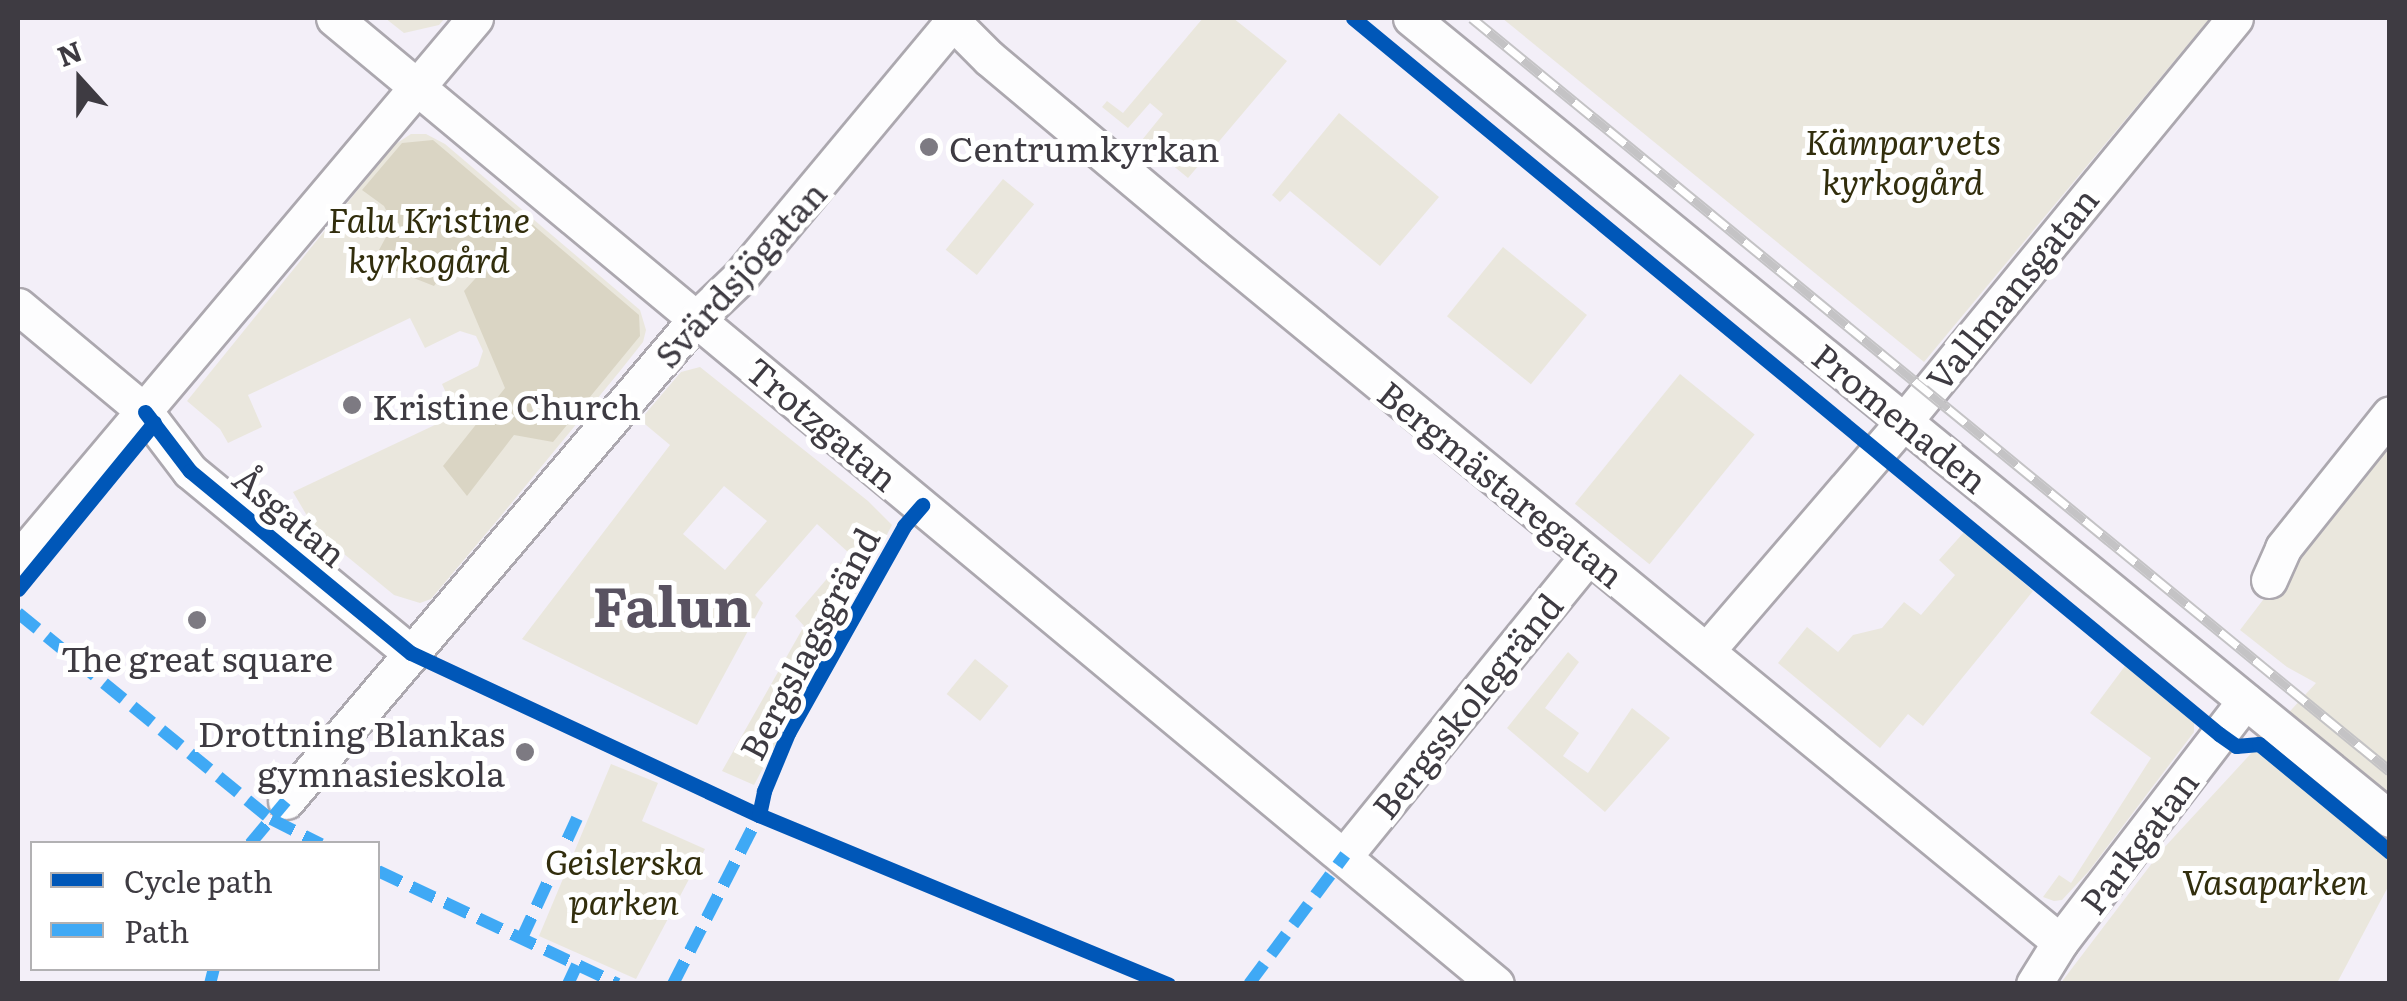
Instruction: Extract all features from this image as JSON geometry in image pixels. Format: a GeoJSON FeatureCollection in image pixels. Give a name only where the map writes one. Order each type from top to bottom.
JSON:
{"type":"FeatureCollection","features":[{"type":"Feature","properties":{"kind":"street","name":"Trotzgatan"},"geometry":{"type":"LineString","coordinates":[[334,18],[1496,984]]}},
{"type":"Feature","properties":{"kind":"street"},"geometry":{"type":"LineString","coordinates":[[18,560],[475,18]]}},
{"type":"Feature","properties":{"kind":"street","name":"Promenaden"},"geometry":{"type":"LineString","coordinates":[[1412,18],[2390,818]]}},
{"type":"Feature","properties":{"kind":"street","name":"Vallmansgatan"},"geometry":{"type":"LineString","coordinates":[[1708,649],[1905,420],[2234,18]]}},
{"type":"Feature","properties":{"kind":"street","name":"Svärdsjögatan"},"geometry":{"type":"LineString","coordinates":[[286,801],[697,318],[740,277],[952,19]]}},
{"type":"Feature","properties":{"kind":"street","name":"Bergmästaregatan"},"geometry":{"type":"LineString","coordinates":[[952,19],[989,58],[1132,178],[2060,942]]}},
{"type":"Feature","properties":{"kind":"street","name":"Åsgatan"},"geometry":{"type":"LineString","coordinates":[[18,306],[145,412],[190,470],[411,653]]}},
{"type":"Feature","properties":{"kind":"street"},"geometry":{"type":"LineString","coordinates":[[2269,580],[2283,548],[2390,414]]}},
{"type":"Feature","properties":{"kind":"street","name":"Bergsskolegränd"},"geometry":{"type":"LineString","coordinates":[[1344,855],[1588,556]]}},
{"type":"Feature","properties":{"kind":"street","name":"Parkgatan"},"geometry":{"type":"LineString","coordinates":[[2034,984],[2060,942],[2246,701]]}},
{"type":"Feature","properties":{"kind":"green space"},"geometry":{"type":"Polygon","coordinates":[[[385,18],[445,18],[439,25],[404,33],[385,18]]]}},
{"type":"Feature","properties":{"kind":"green space"},"geometry":{"type":"Polygon","coordinates":[[[1203,18],[1233,18],[1287,61],[1188,178],[1142,140],[1163,114],[1150,103],[1128,128],[1102,107],[1107,101],[1123,113],[1203,18]]]}},
{"type":"Feature","properties":{"kind":"green space","name":"Kämparvets kyrkogård"},"geometry":{"type":"Polygon","coordinates":[[[1502,18],[2210,18],[1924,362],[1502,18]]]}},
{"type":"Feature","properties":{"kind":"green space"},"geometry":{"type":"Polygon","coordinates":[[[1339,113],[1439,197],[1380,266],[1290,191],[1280,202],[1272,195],[1339,113]]]}},
{"type":"Feature","properties":{"kind":"green space","name":"Falu Kristine kyrkogård"},"geometry":{"type":"Polygon","coordinates":[[[411,134],[426,134],[445,144],[640,310],[646,330],[643,342],[500,517],[431,599],[420,603],[394,595],[316,531],[293,492],[456,415],[442,384],[478,366],[483,351],[476,336],[460,331],[425,348],[410,318],[248,395],[262,427],[228,443],[220,429],[187,401],[394,145],[411,134]]]}},
{"type":"Feature","properties":{"kind":"green space"},"geometry":{"type":"Polygon","coordinates":[[[433,140],[639,315],[640,336],[553,442],[514,435],[467,496],[443,466],[505,388],[464,291],[484,269],[462,250],[434,286],[391,269],[379,250],[393,224],[384,206],[362,190],[402,143],[433,140]]]}},
{"type":"Feature","properties":{"kind":"green space"},"geometry":{"type":"Polygon","coordinates":[[[1003,179],[1034,204],[977,275],[946,250],[1003,179]]]}},
{"type":"Feature","properties":{"kind":"green space"},"geometry":{"type":"Polygon","coordinates":[[[1503,247],[1587,315],[1531,384],[1447,316],[1503,247]]]}},
{"type":"Feature","properties":{"kind":"green space"},"geometry":{"type":"Polygon","coordinates":[[[700,367],[868,501],[892,525],[754,785],[722,771],[804,626],[795,616],[849,553],[817,524],[755,595],[763,603],[697,725],[522,639],[670,445],[640,420],[681,372],[700,367]],[[724,486],[683,534],[725,570],[767,521],[724,486]]]}},
{"type":"Feature","properties":{"kind":"green space"},"geometry":{"type":"Polygon","coordinates":[[[1680,374],[1755,434],[1650,564],[1575,504],[1680,374]]]}},
{"type":"Feature","properties":{"kind":"green space","name":"Vasaparken"},"geometry":{"type":"Polygon","coordinates":[[[2389,435],[2389,885],[2337,983],[2060,984],[2162,850],[2316,683],[2287,667],[2240,630],[2389,435]]]}},
{"type":"Feature","properties":{"kind":"green space"},"geometry":{"type":"Polygon","coordinates":[[[1965,531],[2033,591],[1923,726],[1908,714],[1880,748],[1778,663],[1807,627],[1838,652],[1853,635],[1882,628],[1904,602],[1921,615],[1955,575],[1939,560],[1965,531]]]}},
{"type":"Feature","properties":{"kind":"green space"},"geometry":{"type":"Polygon","coordinates":[[[1568,652],[1579,662],[1545,708],[1579,733],[1563,756],[1588,773],[1632,708],[1670,738],[1605,812],[1507,728],[1568,652]]]}},
{"type":"Feature","properties":{"kind":"green space"},"geometry":{"type":"Polygon","coordinates":[[[975,659],[1008,686],[980,721],[947,694],[975,659]]]}},
{"type":"Feature","properties":{"kind":"green space"},"geometry":{"type":"Polygon","coordinates":[[[2125,666],[2194,723],[2194,732],[2089,871],[2062,900],[2054,901],[2043,897],[2059,875],[2071,883],[2151,758],[2090,713],[2125,666]]]}},
{"type":"Feature","properties":{"kind":"green space","name":"Geislerska parken"},"geometry":{"type":"Polygon","coordinates":[[[611,764],[658,783],[642,821],[705,849],[636,979],[539,936],[611,764]]]}},
{"type":"Feature","properties":{"kind":"railway"},"geometry":{"type":"LineString","coordinates":[[1472,18],[2390,771]]}},
{"type":"Feature","properties":{"kind":"marked path"},"geometry":{"type":"LineString","coordinates":[[18,613],[271,819],[315,841]]}},
{"type":"Feature","properties":{"kind":"marked path"},"geometry":{"type":"LineString","coordinates":[[253,841],[286,801]]}},
{"type":"Feature","properties":{"kind":"marked path"},"geometry":{"type":"LineString","coordinates":[[673,984],[759,815]]}},
{"type":"Feature","properties":{"kind":"marked path"},"geometry":{"type":"LineString","coordinates":[[521,940],[577,818]]}},
{"type":"Feature","properties":{"kind":"marked path"},"geometry":{"type":"LineString","coordinates":[[1249,984],[1345,855]]}},
{"type":"Feature","properties":{"kind":"marked path"},"geometry":{"type":"LineString","coordinates":[[380,872],[618,984]]}},
{"type":"Feature","properties":{"kind":"marked path"},"geometry":{"type":"LineString","coordinates":[[568,984],[577,965]]}},
{"type":"Feature","properties":{"kind":"marked path"},"geometry":{"type":"LineString","coordinates":[[210,984],[213,971]]}},
{"type":"Feature","properties":{"kind":"cycle path"},"geometry":{"type":"LineString","coordinates":[[1353,18],[2219,734],[2236,746],[2259,744],[2390,852]]}},
{"type":"Feature","properties":{"kind":"cycle path"},"geometry":{"type":"LineString","coordinates":[[145,412],[190,471],[411,653],[759,815],[1168,984]]}},
{"type":"Feature","properties":{"kind":"cycle path"},"geometry":{"type":"LineString","coordinates":[[18,589],[154,423]]}},
{"type":"Feature","properties":{"kind":"cycle path","name":"Bergslagsgränd"},"geometry":{"type":"LineString","coordinates":[[759,815],[764,791],[788,733],[904,526],[922,505]]}},
{"type":"Feature","properties":{"kind":"place","name":"Centrumkyrkan"},"geometry":{"type":"Point","coordinates":[929,147]}},
{"type":"Feature","properties":{"kind":"place","name":"Kristine Church"},"geometry":{"type":"Point","coordinates":[352,405]}},
{"type":"Feature","properties":{"kind":"place","name":"The great square"},"geometry":{"type":"Point","coordinates":[197,620]}},
{"type":"Feature","properties":{"kind":"place","name":"Drottning Blankas gymnasieskola"},"geometry":{"type":"Point","coordinates":[525,752]}},
{"type":"Feature","properties":{"kind":"district","name":"Falun"},"geometry":{"type":"Point","coordinates":[672,604]}}]}
